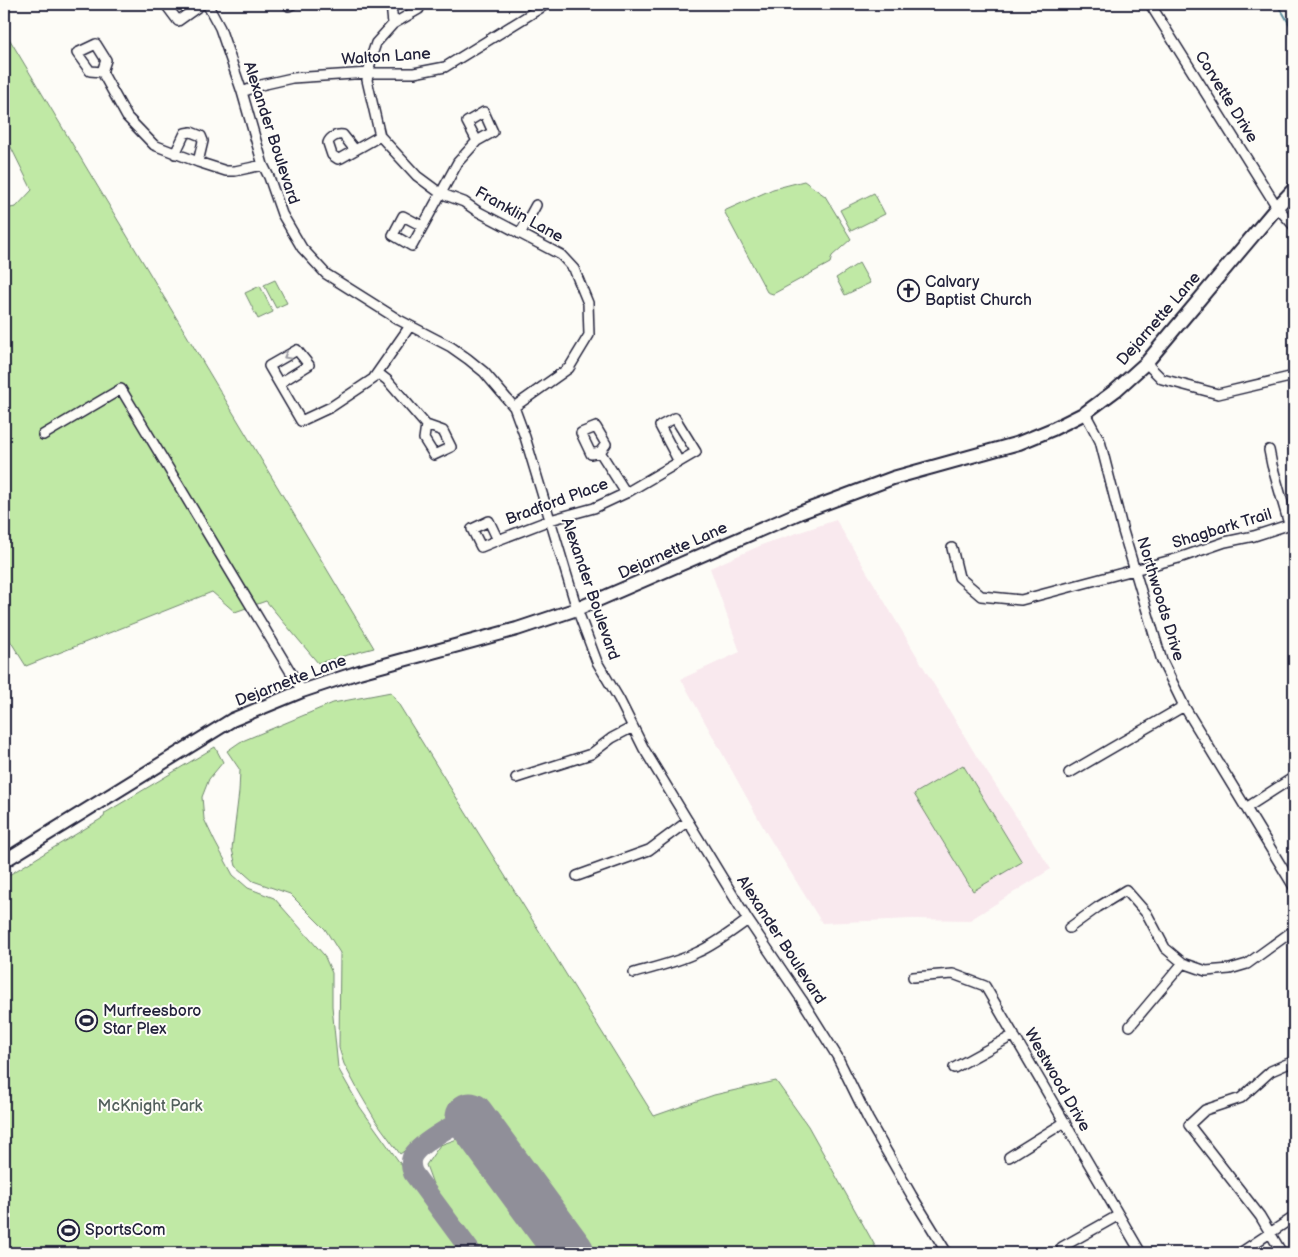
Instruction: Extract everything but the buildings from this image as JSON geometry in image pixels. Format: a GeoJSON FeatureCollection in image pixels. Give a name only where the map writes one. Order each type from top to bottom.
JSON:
{"type":"FeatureCollection","features":[{"type":"Feature","properties":{"kind":"main road","name":"Dejarnette Lane"},"geometry":{"type":"LineString","coordinates":[[4,860],[232,720],[302,691],[359,672],[517,629],[578,609],[799,513],[893,478],[1019,443],[1085,413],[1116,390],[1146,363],[1294,189]]}},
{"type":"Feature","properties":{"kind":"street"},"geometry":{"type":"LineString","coordinates":[[168,4],[166,5],[178,21],[202,4]]}},
{"type":"Feature","properties":{"kind":"street","name":"Alexander Boulevard"},"geometry":{"type":"LineString","coordinates":[[206,4],[220,28],[242,92],[263,165],[282,214],[302,248],[326,274],[410,326],[451,347],[468,359],[484,372],[514,407],[526,437],[578,609],[597,662],[644,749],[748,920],[837,1056],[868,1119],[947,1253]]}},
{"type":"Feature","properties":{"kind":"street"},"geometry":{"type":"LineString","coordinates":[[287,4],[289,6],[292,4]]}},
{"type":"Feature","properties":{"kind":"street"},"geometry":{"type":"LineString","coordinates":[[391,4],[393,24]]}},
{"type":"Feature","properties":{"kind":"street"},"geometry":{"type":"LineString","coordinates":[[368,76],[376,44],[393,24],[420,9],[416,4]]}},
{"type":"Feature","properties":{"kind":"street","name":"Walton Lane"},"geometry":{"type":"LineString","coordinates":[[242,92],[292,78],[319,75],[368,76],[414,73],[445,68],[546,4]]}},
{"type":"Feature","properties":{"kind":"street","name":"Corvette Drive"},"geometry":{"type":"LineString","coordinates":[[1150,4],[1277,207],[1294,226]]}},
{"type":"Feature","properties":{"kind":"street"},"geometry":{"type":"LineString","coordinates":[[102,72],[126,117],[154,145],[226,171],[263,165]]}},
{"type":"Feature","properties":{"kind":"street","name":"Franklin Lane"},"geometry":{"type":"LineString","coordinates":[[368,76],[380,136],[417,176],[440,193],[464,202],[477,211],[561,254],[574,270],[588,302],[589,335],[569,368],[514,407]]}},
{"type":"Feature","properties":{"kind":"street"},"geometry":{"type":"LineString","coordinates":[[175,154],[185,133],[191,132],[200,136],[203,141],[198,162]]}},
{"type":"Feature","properties":{"kind":"street"},"geometry":{"type":"LineString","coordinates":[[355,150],[380,136]]}},
{"type":"Feature","properties":{"kind":"street"},"geometry":{"type":"LineString","coordinates":[[422,226],[458,162],[477,142]]}},
{"type":"Feature","properties":{"kind":"street"},"geometry":{"type":"LineString","coordinates":[[520,234],[536,205]]}},
{"type":"Feature","properties":{"kind":"street"},"geometry":{"type":"LineString","coordinates":[[280,383],[301,421],[331,407],[374,379],[410,326]]}},
{"type":"Feature","properties":{"kind":"street"},"geometry":{"type":"LineString","coordinates":[[1146,363],[1162,379],[1218,394],[1294,376]]}},
{"type":"Feature","properties":{"kind":"street"},"geometry":{"type":"LineString","coordinates":[[378,373],[387,380],[426,425]]}},
{"type":"Feature","properties":{"kind":"street"},"geometry":{"type":"LineString","coordinates":[[43,435],[120,389],[302,691]]}},
{"type":"Feature","properties":{"kind":"street","name":"Northwoods Drive"},"geometry":{"type":"LineString","coordinates":[[1085,413],[1100,441],[1121,522],[1162,661],[1184,706],[1294,887]]}},
{"type":"Feature","properties":{"kind":"street","name":"Bradford Place"},"geometry":{"type":"LineString","coordinates":[[498,540],[550,520],[594,508],[626,493],[679,462],[696,452],[675,418],[660,426],[679,462]]}},
{"type":"Feature","properties":{"kind":"street"},"geometry":{"type":"LineString","coordinates":[[1270,450],[1272,465],[1292,523]]}},
{"type":"Feature","properties":{"kind":"street"},"geometry":{"type":"LineString","coordinates":[[600,452],[626,493]]}},
{"type":"Feature","properties":{"kind":"street","name":"Shagbark Trail"},"geometry":{"type":"LineString","coordinates":[[952,548],[959,577],[981,596],[1021,600],[1179,558],[1225,542],[1254,536],[1292,523]]}},
{"type":"Feature","properties":{"kind":"street"},"geometry":{"type":"LineString","coordinates":[[1069,773],[1184,706]]}},
{"type":"Feature","properties":{"kind":"street"},"geometry":{"type":"LineString","coordinates":[[516,778],[591,754],[612,738],[633,727]]}},
{"type":"Feature","properties":{"kind":"street"},"geometry":{"type":"LineString","coordinates":[[1246,808],[1294,777]]}},
{"type":"Feature","properties":{"kind":"street"},"geometry":{"type":"LineString","coordinates":[[577,876],[649,850],[688,821]]}},
{"type":"Feature","properties":{"kind":"street"},"geometry":{"type":"LineString","coordinates":[[1069,928],[1126,890],[1147,914],[1165,948],[1183,963],[1206,971],[1230,969],[1247,964],[1294,930]]}},
{"type":"Feature","properties":{"kind":"street"},"geometry":{"type":"LineString","coordinates":[[634,973],[699,952],[724,938],[748,920]]}},
{"type":"Feature","properties":{"kind":"street"},"geometry":{"type":"LineString","coordinates":[[1130,1026],[1183,963]]}},
{"type":"Feature","properties":{"kind":"street","name":"Westwood Drive"},"geometry":{"type":"LineString","coordinates":[[913,976],[953,974],[985,986],[1142,1253]]}},
{"type":"Feature","properties":{"kind":"street"},"geometry":{"type":"LineString","coordinates":[[954,1068],[1014,1035]]}},
{"type":"Feature","properties":{"kind":"street"},"geometry":{"type":"LineString","coordinates":[[1282,1253],[1260,1216],[1189,1125],[1205,1110],[1241,1098],[1271,1072],[1294,1061]]}},
{"type":"Feature","properties":{"kind":"street"},"geometry":{"type":"LineString","coordinates":[[1009,1157],[1065,1122]]}},
{"type":"Feature","properties":{"kind":"street"},"geometry":{"type":"LineString","coordinates":[[1062,1247],[1119,1215]]}},
{"type":"Feature","properties":{"kind":"street"},"geometry":{"type":"LineString","coordinates":[[1240,1253],[1294,1217]]}},
{"type":"Feature","properties":{"kind":"shaded area"},"geometry":{"type":"Polygon","coordinates":[[[836,520],[977,757],[1051,869],[970,920],[912,919],[822,923],[767,834],[681,679],[740,652],[710,568],[764,544],[836,520]]]}},
{"type":"Feature","properties":{"kind":"green space"},"geometry":{"type":"Polygon","coordinates":[[[4,35],[7,35],[374,648],[318,663],[266,601],[235,612],[212,592],[26,666],[4,631],[4,209],[16,207],[32,190],[4,133],[4,35]]]}},
{"type":"Feature","properties":{"kind":"green space"},"geometry":{"type":"Polygon","coordinates":[[[804,181],[825,196],[851,239],[832,256],[830,263],[773,294],[767,292],[724,211],[773,189],[804,181]]]}},
{"type":"Feature","properties":{"kind":"green space"},"geometry":{"type":"Polygon","coordinates":[[[874,193],[885,214],[851,231],[840,210],[874,193]]]}},
{"type":"Feature","properties":{"kind":"green space"},"geometry":{"type":"Polygon","coordinates":[[[859,263],[870,283],[845,295],[836,278],[859,263]]]}},
{"type":"Feature","properties":{"kind":"green space"},"geometry":{"type":"Polygon","coordinates":[[[275,280],[287,303],[276,308],[264,285],[275,280]]]}},
{"type":"Feature","properties":{"kind":"green space"},"geometry":{"type":"Polygon","coordinates":[[[260,286],[273,312],[258,319],[245,293],[260,286]]]}},
{"type":"Feature","properties":{"kind":"green space"},"geometry":{"type":"Polygon","coordinates":[[[391,692],[654,1116],[714,1095],[776,1081],[808,1126],[879,1253],[589,1253],[476,1099],[400,1154],[376,1121],[359,1092],[344,1064],[339,1048],[340,953],[325,929],[290,894],[253,881],[236,866],[232,849],[240,770],[227,751],[240,742],[333,703],[391,692]]]}},
{"type":"Feature","properties":{"kind":"green space","name":"McKnight Park"},"geometry":{"type":"Polygon","coordinates":[[[215,747],[223,762],[209,779],[202,797],[204,819],[215,842],[233,875],[248,888],[274,898],[324,955],[332,973],[332,1006],[338,1068],[360,1107],[464,1253],[4,1253],[4,878],[104,817],[105,813],[215,747]]]}},
{"type":"Feature","properties":{"kind":"green space"},"geometry":{"type":"Polygon","coordinates":[[[963,765],[1022,862],[973,891],[914,794],[963,765]]]}},
{"type":"Feature","properties":{"kind":"green space"},"geometry":{"type":"Polygon","coordinates":[[[463,1137],[550,1253],[479,1253],[438,1198],[426,1165],[440,1145],[463,1137]]]}},
{"type":"Feature","properties":{"kind":"waterway"},"geometry":{"type":"LineString","coordinates":[[1276,4],[1294,32]]}},
{"type":"Feature","properties":{"kind":"taxiway"},"geometry":{"type":"LineString","coordinates":[[470,1117],[429,1140],[412,1157],[411,1167],[413,1173],[472,1253]]}},
{"type":"Feature","properties":{"kind":"runway"},"geometry":{"type":"LineString","coordinates":[[470,1117],[570,1253]]}},
{"type":"Feature","properties":{"kind":"place","name":"Calvary Baptist Church"},"geometry":{"type":"Point","coordinates":[909,291]}},
{"type":"Feature","properties":{"kind":"place","name":"Murfreesboro Star Plex"},"geometry":{"type":"Point","coordinates":[87,1020]}},
{"type":"Feature","properties":{"kind":"place","name":"SportsCom"},"geometry":{"type":"Point","coordinates":[69,1230]}}]}
